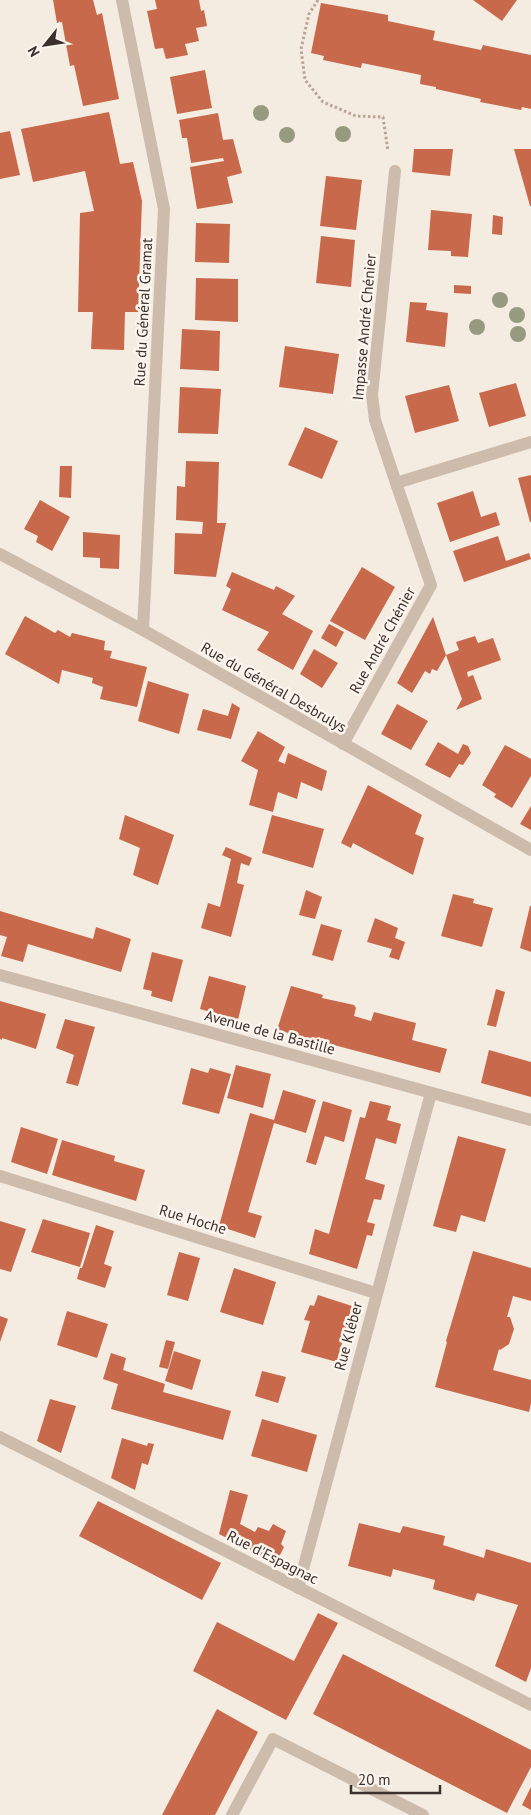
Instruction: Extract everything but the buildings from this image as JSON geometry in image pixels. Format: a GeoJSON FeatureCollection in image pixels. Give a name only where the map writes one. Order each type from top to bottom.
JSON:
{"type":"FeatureCollection","features":[{"type":"Feature","properties":{"kind":"street","name":"Rue du Général Gramat"},"geometry":{"type":"LineString","coordinates":[[122,0],[164,209],[143,630]]}},
{"type":"Feature","properties":{"kind":"street","name":"Impasse André Chénier"},"geometry":{"type":"LineString","coordinates":[[395,171],[372,395],[375,420],[396,483]]}},
{"type":"Feature","properties":{"kind":"street"},"geometry":{"type":"LineString","coordinates":[[396,483],[531,442]]}},
{"type":"Feature","properties":{"kind":"street","name":"Rue André Chénier"},"geometry":{"type":"LineString","coordinates":[[343,744],[431,585],[396,483]]}},
{"type":"Feature","properties":{"kind":"street","name":"Rue du Général Desbrulys"},"geometry":{"type":"LineString","coordinates":[[0,554],[143,630],[531,850]]}},
{"type":"Feature","properties":{"kind":"street","name":"Avenue de la Bastille"},"geometry":{"type":"LineString","coordinates":[[0,975],[531,1120]]}},
{"type":"Feature","properties":{"kind":"street","name":"Rue Kléber"},"geometry":{"type":"LineString","coordinates":[[298,1588],[430,1093]]}},
{"type":"Feature","properties":{"kind":"street","name":"Rue Hoche"},"geometry":{"type":"LineString","coordinates":[[0,1176],[376,1293]]}},
{"type":"Feature","properties":{"kind":"street","name":"Rue d'Espagnac"},"geometry":{"type":"LineString","coordinates":[[0,1437],[531,1705]]}},
{"type":"Feature","properties":{"kind":"street"},"geometry":{"type":"LineString","coordinates":[[232,1815],[273,1739],[423,1815]]}},
{"type":"Feature","properties":{"kind":"path"},"geometry":{"type":"LineString","coordinates":[[318,0],[309,14],[301,49],[305,80],[323,102],[356,116],[383,117],[388,152],[395,171]]}}]}
